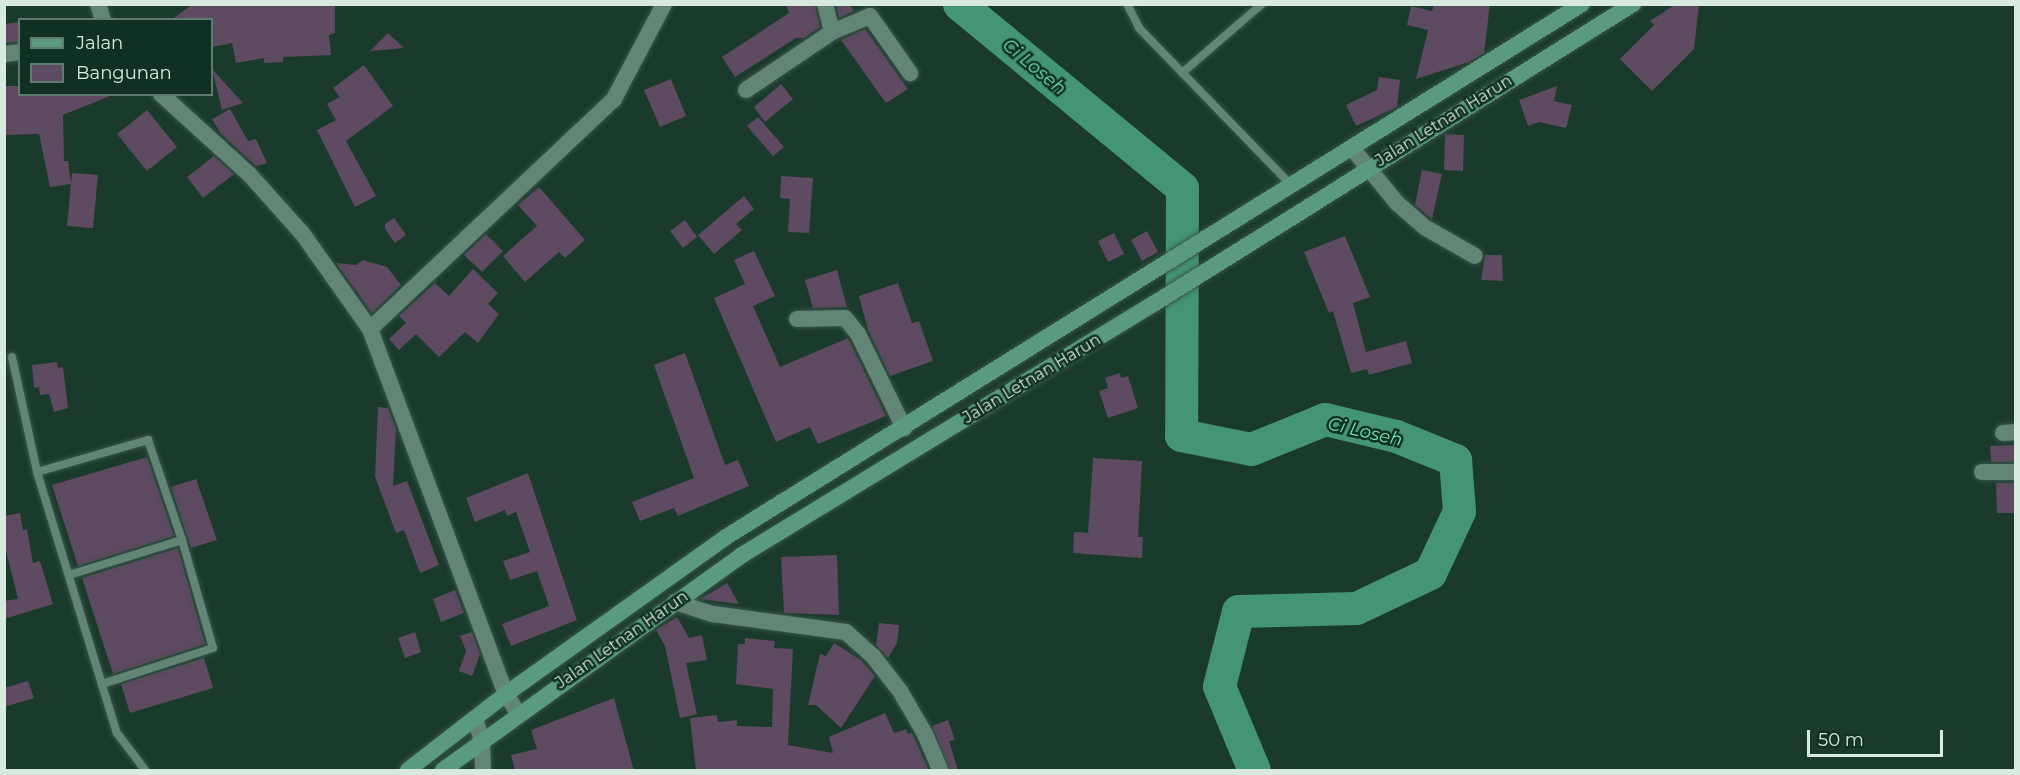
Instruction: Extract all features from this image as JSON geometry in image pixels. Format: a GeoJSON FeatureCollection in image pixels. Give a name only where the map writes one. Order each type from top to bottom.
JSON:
{"type":"FeatureCollection","features":[{"type":"Feature","properties":{"kind":"main road","name":"Jalan Letnan Harun"},"geometry":{"type":"LineString","coordinates":[[408,771],[506,694],[726,537],[1142,282],[1582,4]]}},
{"type":"Feature","properties":{"kind":"main road","name":"Jalan Letnan Harun"},"geometry":{"type":"LineString","coordinates":[[443,771],[518,713],[752,549],[1155,303],[1633,4]]}},
{"type":"Feature","properties":{"kind":"street"},"geometry":{"type":"LineString","coordinates":[[370,329],[614,99],[664,4]]}},
{"type":"Feature","properties":{"kind":"street"},"geometry":{"type":"LineString","coordinates":[[825,4],[832,32]]}},
{"type":"Feature","properties":{"kind":"street"},"geometry":{"type":"LineString","coordinates":[[746,90],[832,32],[870,16],[910,73]]}},
{"type":"Feature","properties":{"kind":"street"},"geometry":{"type":"LineString","coordinates":[[163,96],[249,174],[302,233],[370,329],[506,694],[518,713]]}},
{"type":"Feature","properties":{"kind":"street"},"geometry":{"type":"LineString","coordinates":[[1352,148],[1367,169],[1426,228],[1475,256]]}},
{"type":"Feature","properties":{"kind":"street"},"geometry":{"type":"LineString","coordinates":[[797,319],[845,318],[858,334],[904,428]]}},
{"type":"Feature","properties":{"kind":"street"},"geometry":{"type":"LineString","coordinates":[[1982,472],[2016,472]]}},
{"type":"Feature","properties":{"kind":"street"},"geometry":{"type":"LineString","coordinates":[[675,602],[713,614],[846,632],[873,656],[900,691],[925,734],[940,771]]}},
{"type":"Feature","properties":{"kind":"street"},"geometry":{"type":"LineString","coordinates":[[475,719],[482,741],[483,771]]}},
{"type":"Feature","properties":{"kind":"lane"},"geometry":{"type":"LineString","coordinates":[[1126,4],[1138,28],[1288,188]]}},
{"type":"Feature","properties":{"kind":"lane"},"geometry":{"type":"LineString","coordinates":[[1182,73],[1262,4]]}},
{"type":"Feature","properties":{"kind":"lane"},"geometry":{"type":"LineString","coordinates":[[12,357],[37,472],[117,733],[145,771]]}},
{"type":"Feature","properties":{"kind":"lane"},"geometry":{"type":"LineString","coordinates":[[37,472],[148,440],[182,540],[213,648],[102,684]]}},
{"type":"Feature","properties":{"kind":"lane"},"geometry":{"type":"LineString","coordinates":[[69,575],[182,540]]}},
{"type":"Feature","properties":{"kind":"building"},"geometry":{"type":"Polygon","coordinates":[[[193,4],[335,4],[335,33],[329,35],[331,55],[283,57],[283,62],[264,63],[264,58],[236,63],[232,43],[213,47],[213,18],[174,18],[193,4]]]}},
{"type":"Feature","properties":{"kind":"building"},"geometry":{"type":"Polygon","coordinates":[[[786,4],[815,4],[820,27],[804,38],[796,38],[735,77],[722,57],[789,13],[786,4]]]}},
{"type":"Feature","properties":{"kind":"building"},"geometry":{"type":"Polygon","coordinates":[[[836,4],[849,4],[854,11],[839,18],[836,4]]]}},
{"type":"Feature","properties":{"kind":"building"},"geometry":{"type":"Polygon","coordinates":[[[1434,4],[1490,4],[1484,53],[1469,62],[1416,79],[1428,30],[1407,25],[1411,6],[1432,11],[1434,4]]]}},
{"type":"Feature","properties":{"kind":"building"},"geometry":{"type":"Polygon","coordinates":[[[1676,4],[1699,4],[1694,49],[1652,91],[1620,59],[1654,25],[1650,21],[1676,4]]]}},
{"type":"Feature","properties":{"kind":"building"},"geometry":{"type":"Polygon","coordinates":[[[18,22],[18,42],[4,43],[4,24],[18,22]]]}},
{"type":"Feature","properties":{"kind":"building"},"geometry":{"type":"Polygon","coordinates":[[[865,29],[908,89],[886,103],[841,40],[865,29]]]}},
{"type":"Feature","properties":{"kind":"building"},"geometry":{"type":"Polygon","coordinates":[[[388,33],[404,48],[370,51],[388,33]]]}},
{"type":"Feature","properties":{"kind":"building"},"geometry":{"type":"Polygon","coordinates":[[[364,65],[393,106],[346,141],[376,196],[355,207],[317,130],[336,120],[327,104],[340,97],[333,88],[364,65]]]}},
{"type":"Feature","properties":{"kind":"building"},"geometry":{"type":"Polygon","coordinates":[[[213,70],[243,103],[222,110],[213,73],[213,70]]]}},
{"type":"Feature","properties":{"kind":"building"},"geometry":{"type":"Polygon","coordinates":[[[1379,77],[1400,80],[1397,107],[1356,126],[1346,105],[1377,90],[1379,77]]]}},
{"type":"Feature","properties":{"kind":"building"},"geometry":{"type":"Polygon","coordinates":[[[671,79],[686,116],[660,127],[644,90],[671,79]]]}},
{"type":"Feature","properties":{"kind":"building"},"geometry":{"type":"Polygon","coordinates":[[[781,84],[793,99],[765,122],[754,107],[781,84]]]}},
{"type":"Feature","properties":{"kind":"building"},"geometry":{"type":"Polygon","coordinates":[[[4,86],[18,86],[18,96],[110,96],[63,115],[64,161],[68,161],[71,184],[50,187],[39,134],[4,135],[4,86]]]}},
{"type":"Feature","properties":{"kind":"building"},"geometry":{"type":"Polygon","coordinates":[[[1557,86],[1554,101],[1572,105],[1566,128],[1539,122],[1528,126],[1519,100],[1557,86]]]}},
{"type":"Feature","properties":{"kind":"building"},"geometry":{"type":"Polygon","coordinates":[[[230,109],[248,141],[256,139],[267,163],[256,166],[221,134],[212,119],[230,109]]]}},
{"type":"Feature","properties":{"kind":"building"},"geometry":{"type":"Polygon","coordinates":[[[147,110],[177,147],[147,171],[117,134],[147,110]]]}},
{"type":"Feature","properties":{"kind":"building"},"geometry":{"type":"Polygon","coordinates":[[[758,117],[784,147],[773,156],[747,126],[758,117]]]}},
{"type":"Feature","properties":{"kind":"building"},"geometry":{"type":"Polygon","coordinates":[[[1445,134],[1464,135],[1463,171],[1444,170],[1445,134]]]}},
{"type":"Feature","properties":{"kind":"building"},"geometry":{"type":"Polygon","coordinates":[[[214,156],[234,174],[203,198],[187,177],[214,156]]]}},
{"type":"Feature","properties":{"kind":"building"},"geometry":{"type":"Polygon","coordinates":[[[1422,170],[1442,174],[1432,219],[1415,205],[1422,170]]]}},
{"type":"Feature","properties":{"kind":"building"},"geometry":{"type":"Polygon","coordinates":[[[72,173],[98,175],[93,228],[67,226],[72,173]]]}},
{"type":"Feature","properties":{"kind":"building"},"geometry":{"type":"Polygon","coordinates":[[[781,176],[813,178],[809,233],[788,232],[790,199],[780,198],[781,176]]]}},
{"type":"Feature","properties":{"kind":"building"},"geometry":{"type":"Polygon","coordinates":[[[539,187],[585,240],[565,258],[559,252],[525,282],[503,256],[537,226],[518,205],[539,187]]]}},
{"type":"Feature","properties":{"kind":"building"},"geometry":{"type":"Polygon","coordinates":[[[744,196],[754,209],[736,224],[742,230],[714,254],[698,235],[744,196]]]}},
{"type":"Feature","properties":{"kind":"building"},"geometry":{"type":"Polygon","coordinates":[[[394,218],[406,235],[395,243],[385,229],[385,224],[394,218]]]}},
{"type":"Feature","properties":{"kind":"building"},"geometry":{"type":"Polygon","coordinates":[[[685,220],[697,237],[683,248],[670,231],[685,220]]]}},
{"type":"Feature","properties":{"kind":"building"},"geometry":{"type":"Polygon","coordinates":[[[1147,231],[1158,252],[1142,261],[1131,240],[1147,231]]]}},
{"type":"Feature","properties":{"kind":"building"},"geometry":{"type":"Polygon","coordinates":[[[1114,233],[1124,254],[1108,262],[1098,241],[1114,233]]]}},
{"type":"Feature","properties":{"kind":"building"},"geometry":{"type":"Polygon","coordinates":[[[486,234],[503,251],[482,272],[464,255],[486,234]]]}},
{"type":"Feature","properties":{"kind":"building"},"geometry":{"type":"Polygon","coordinates":[[[1345,236],[1370,297],[1353,303],[1366,352],[1406,341],[1412,363],[1369,375],[1367,369],[1351,373],[1333,311],[1329,313],[1304,252],[1345,236]]]}},
{"type":"Feature","properties":{"kind":"building"},"geometry":{"type":"Polygon","coordinates":[[[754,251],[775,296],[753,306],[780,367],[848,338],[886,416],[818,444],[810,427],[776,442],[714,298],[745,284],[734,260],[754,251]]]}},
{"type":"Feature","properties":{"kind":"building"},"geometry":{"type":"Polygon","coordinates":[[[1485,255],[1502,255],[1503,281],[1481,280],[1485,255]]]}},
{"type":"Feature","properties":{"kind":"building"},"geometry":{"type":"Polygon","coordinates":[[[363,260],[387,267],[401,285],[372,313],[336,263],[356,265],[363,260]]]}},
{"type":"Feature","properties":{"kind":"building"},"geometry":{"type":"Polygon","coordinates":[[[473,269],[498,293],[488,304],[499,314],[478,343],[465,332],[439,357],[416,334],[399,350],[389,339],[406,323],[399,316],[435,283],[449,296],[473,269]]]}},
{"type":"Feature","properties":{"kind":"building"},"geometry":{"type":"Polygon","coordinates":[[[837,270],[847,307],[813,308],[805,280],[837,270]]]}},
{"type":"Feature","properties":{"kind":"building"},"geometry":{"type":"Polygon","coordinates":[[[898,283],[912,323],[919,321],[933,361],[890,376],[868,330],[859,296],[898,283]]]}},
{"type":"Feature","properties":{"kind":"building"},"geometry":{"type":"Polygon","coordinates":[[[685,353],[725,465],[738,460],[749,486],[678,516],[674,508],[640,521],[632,502],[694,478],[654,365],[685,353]]]}},
{"type":"Feature","properties":{"kind":"building"},"geometry":{"type":"Polygon","coordinates":[[[57,362],[58,368],[63,367],[68,408],[54,412],[49,394],[40,395],[39,387],[34,388],[32,365],[57,362]]]}},
{"type":"Feature","properties":{"kind":"building"},"geometry":{"type":"Polygon","coordinates":[[[1120,373],[1121,378],[1128,376],[1138,408],[1108,418],[1099,391],[1108,388],[1105,378],[1120,373]]]}},
{"type":"Feature","properties":{"kind":"building"},"geometry":{"type":"Polygon","coordinates":[[[378,407],[388,408],[396,429],[393,486],[407,481],[439,565],[420,573],[404,530],[396,533],[375,477],[378,407]]]}},
{"type":"Feature","properties":{"kind":"building"},"geometry":{"type":"Polygon","coordinates":[[[2016,445],[2016,462],[1991,462],[1990,446],[2016,445]]]}},
{"type":"Feature","properties":{"kind":"building"},"geometry":{"type":"Polygon","coordinates":[[[147,457],[174,536],[78,566],[52,485],[147,457]]]}},
{"type":"Feature","properties":{"kind":"building"},"geometry":{"type":"Polygon","coordinates":[[[1093,458],[1142,461],[1138,537],[1143,537],[1142,558],[1073,553],[1074,532],[1088,533],[1093,458]]]}},
{"type":"Feature","properties":{"kind":"building"},"geometry":{"type":"Polygon","coordinates":[[[528,473],[577,620],[511,646],[502,624],[549,606],[537,571],[510,580],[503,561],[530,552],[516,512],[507,516],[505,510],[475,522],[466,498],[528,473]]]}},
{"type":"Feature","properties":{"kind":"building"},"geometry":{"type":"Polygon","coordinates":[[[196,479],[217,540],[191,548],[171,487],[196,479]]]}},
{"type":"Feature","properties":{"kind":"building"},"geometry":{"type":"Polygon","coordinates":[[[1996,483],[2016,483],[2016,513],[1997,513],[1996,483]]]}},
{"type":"Feature","properties":{"kind":"building"},"geometry":{"type":"Polygon","coordinates":[[[20,513],[23,530],[27,529],[33,563],[40,561],[53,604],[4,619],[4,601],[18,599],[4,542],[4,516],[20,513]]]}},
{"type":"Feature","properties":{"kind":"building"},"geometry":{"type":"Polygon","coordinates":[[[178,548],[205,644],[113,674],[82,578],[178,548]]]}},
{"type":"Feature","properties":{"kind":"building"},"geometry":{"type":"Polygon","coordinates":[[[837,555],[839,615],[784,613],[781,557],[837,555]]]}},
{"type":"Feature","properties":{"kind":"building"},"geometry":{"type":"Polygon","coordinates":[[[727,583],[739,604],[700,599],[727,583]]]}},
{"type":"Feature","properties":{"kind":"building"},"geometry":{"type":"Polygon","coordinates":[[[455,590],[464,613],[441,622],[433,599],[455,590]]]}},
{"type":"Feature","properties":{"kind":"building"},"geometry":{"type":"Polygon","coordinates":[[[677,617],[689,638],[702,635],[707,660],[686,663],[697,714],[680,718],[665,646],[656,630],[677,617]]]}},
{"type":"Feature","properties":{"kind":"building"},"geometry":{"type":"Polygon","coordinates":[[[879,623],[899,625],[897,643],[888,658],[876,645],[879,623]]]}},
{"type":"Feature","properties":{"kind":"building"},"geometry":{"type":"Polygon","coordinates":[[[415,632],[421,652],[405,658],[398,638],[415,632]]]}},
{"type":"Feature","properties":{"kind":"building"},"geometry":{"type":"Polygon","coordinates":[[[472,632],[480,654],[472,676],[459,671],[466,651],[460,636],[472,632]]]}},
{"type":"Feature","properties":{"kind":"building"},"geometry":{"type":"Polygon","coordinates":[[[745,638],[775,641],[774,648],[793,649],[788,745],[833,753],[829,737],[885,713],[894,733],[906,729],[908,734],[912,733],[929,771],[696,771],[690,718],[717,715],[718,722],[737,720],[737,726],[772,727],[773,689],[736,684],[738,644],[745,644],[745,638]]]}},
{"type":"Feature","properties":{"kind":"building"},"geometry":{"type":"Polygon","coordinates":[[[834,643],[861,660],[875,676],[841,728],[816,705],[808,705],[820,654],[826,656],[834,643]]]}},
{"type":"Feature","properties":{"kind":"building"},"geometry":{"type":"Polygon","coordinates":[[[204,658],[213,688],[130,713],[121,684],[204,658]]]}},
{"type":"Feature","properties":{"kind":"building"},"geometry":{"type":"Polygon","coordinates":[[[28,681],[34,698],[4,707],[4,688],[28,681]]]}},
{"type":"Feature","properties":{"kind":"building"},"geometry":{"type":"Polygon","coordinates":[[[614,698],[634,771],[515,771],[511,755],[537,749],[531,730],[614,698]]]}},
{"type":"Feature","properties":{"kind":"building"},"geometry":{"type":"Polygon","coordinates":[[[948,720],[955,740],[949,741],[958,771],[950,771],[932,726],[948,720]]]}},
{"type":"Feature","properties":{"kind":"waterway","name":"Ci Loseh"},"geometry":{"type":"LineString","coordinates":[[959,4],[1182,188],[1181,435],[1251,449],[1325,419],[1396,436],[1455,460],[1459,511],[1430,573],[1356,608],[1238,611],[1219,686],[1254,770]]}}]}
